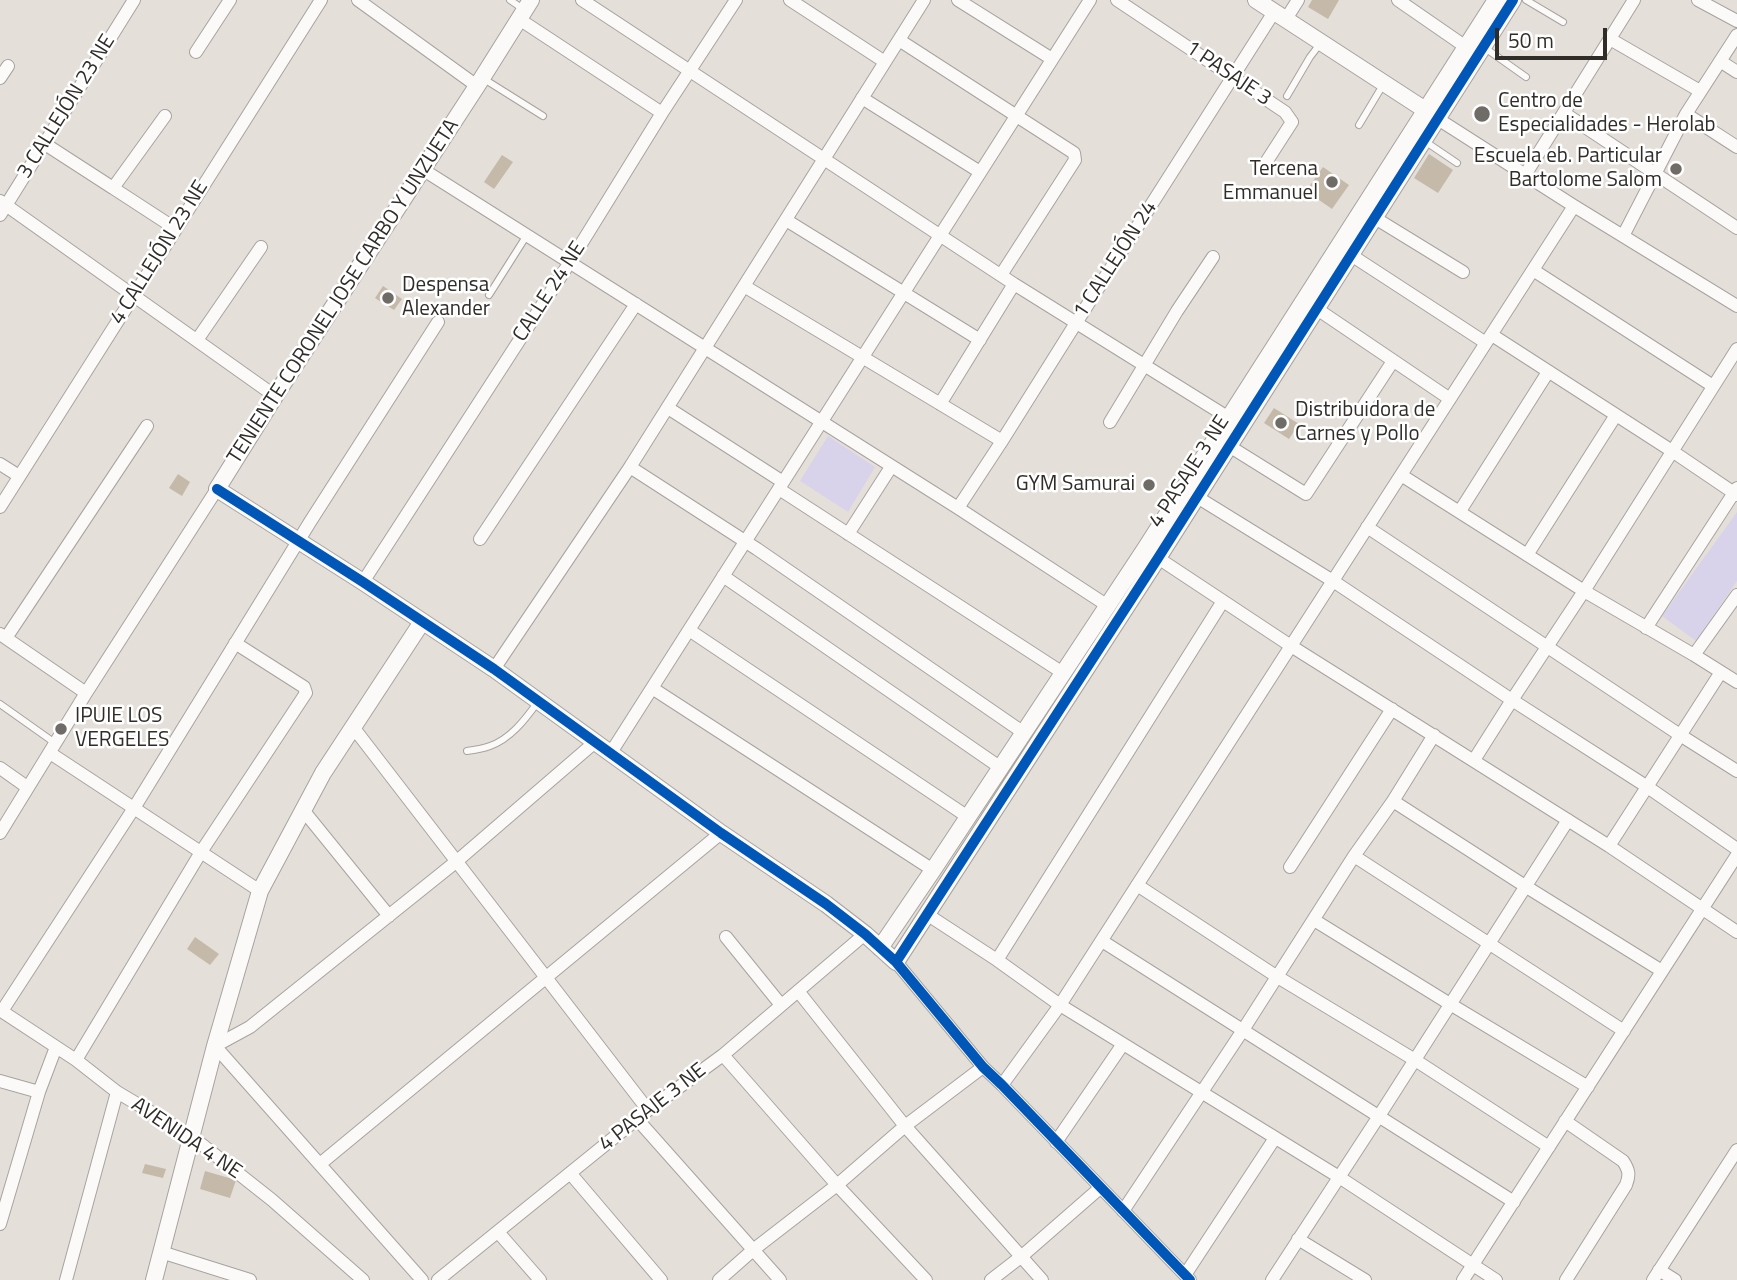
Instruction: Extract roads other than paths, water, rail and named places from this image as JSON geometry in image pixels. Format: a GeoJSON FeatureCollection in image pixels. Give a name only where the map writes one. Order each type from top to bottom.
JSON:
{"type":"FeatureCollection","features":[{"type":"Feature","properties":{"kind":"street","name":"3 CALLEJÓN 23 NE"},"geometry":{"type":"LineString","coordinates":[[2,207],[134,0]]}},
{"type":"Feature","properties":{"kind":"street"},"geometry":{"type":"LineString","coordinates":[[196,51],[230,0]]}},
{"type":"Feature","properties":{"kind":"street","name":"4 CALLEJÓN 23 NE"},"geometry":{"type":"LineString","coordinates":[[0,507],[321,0]]}},
{"type":"Feature","properties":{"kind":"street"},"geometry":{"type":"LineString","coordinates":[[358,0],[479,82]]}},
{"type":"Feature","properties":{"kind":"street"},"geometry":{"type":"LineString","coordinates":[[582,0],[1014,284],[1229,418]]}},
{"type":"Feature","properties":{"kind":"street","name":"CALLE 24 NE"},"geometry":{"type":"LineString","coordinates":[[363,582],[736,0]]}},
{"type":"Feature","properties":{"kind":"street"},"geometry":{"type":"LineString","coordinates":[[790,0],[885,62]]}},
{"type":"Feature","properties":{"kind":"street"},"geometry":{"type":"LineString","coordinates":[[958,0],[1052,59]]}},
{"type":"Feature","properties":{"kind":"street"},"geometry":{"type":"LineString","coordinates":[[610,754],[1090,0]]}},
{"type":"Feature","properties":{"kind":"street","name":"1 PASAJE 3"},"geometry":{"type":"LineString","coordinates":[[1117,0],[1285,112],[1292,122],[1263,167]]}},
{"type":"Feature","properties":{"kind":"street"},"geometry":{"type":"LineString","coordinates":[[1256,0],[1525,175],[1737,306]]}},
{"type":"Feature","properties":{"kind":"street","name":"1 CALLEJÓN 24"},"geometry":{"type":"LineString","coordinates":[[958,508],[1233,77],[1280,15],[1298,0]]}},
{"type":"Feature","properties":{"kind":"street"},"geometry":{"type":"LineString","coordinates":[[1398,0],[1466,47]]}},
{"type":"Feature","properties":{"kind":"street","name":"4 PASAJE 3 NE"},"geometry":{"type":"LineString","coordinates":[[896,962],[1424,141],[1432,115],[1466,47],[1496,0]]}},
{"type":"Feature","properties":{"kind":"street","name":"4 PASAJE 3 NE"},"geometry":{"type":"LineString","coordinates":[[880,948],[1108,606],[1229,418],[1432,115],[1484,47],[1513,0]]}},
{"type":"Feature","properties":{"kind":"street"},"geometry":{"type":"LineString","coordinates":[[1525,175],[1634,0]]}},
{"type":"Feature","properties":{"kind":"street"},"geometry":{"type":"LineString","coordinates":[[1698,0],[1737,21]]}},
{"type":"Feature","properties":{"kind":"street"},"geometry":{"type":"LineString","coordinates":[[494,669],[668,408],[899,40],[919,2]]}},
{"type":"Feature","properties":{"kind":"street"},"geometry":{"type":"LineString","coordinates":[[525,10],[662,113]]}},
{"type":"Feature","properties":{"kind":"street","name":"TENIENTE CORONEL JOSE CARBO Y UNZUETA"},"geometry":{"type":"LineString","coordinates":[[0,832],[275,396],[525,10]]}},
{"type":"Feature","properties":{"kind":"street"},"geometry":{"type":"LineString","coordinates":[[1623,236],[1686,114],[1737,35]]}},
{"type":"Feature","properties":{"kind":"street"},"geometry":{"type":"LineString","coordinates":[[1610,39],[1700,91]]}},
{"type":"Feature","properties":{"kind":"street"},"geometry":{"type":"LineString","coordinates":[[899,40],[1017,115],[1076,157],[1001,275]]}},
{"type":"Feature","properties":{"kind":"street"},"geometry":{"type":"LineString","coordinates":[[1720,61],[1737,72]]}},
{"type":"Feature","properties":{"kind":"street"},"geometry":{"type":"LineString","coordinates":[[0,78],[8,66]]}},
{"type":"Feature","properties":{"kind":"street"},"geometry":{"type":"LineString","coordinates":[[863,97],[980,172]]}},
{"type":"Feature","properties":{"kind":"street"},"geometry":{"type":"LineString","coordinates":[[1563,113],[1737,228]]}},
{"type":"Feature","properties":{"kind":"street"},"geometry":{"type":"LineString","coordinates":[[1686,114],[1737,147]]}},
{"type":"Feature","properties":{"kind":"street"},"geometry":{"type":"LineString","coordinates":[[113,188],[165,116]]}},
{"type":"Feature","properties":{"kind":"street"},"geometry":{"type":"LineString","coordinates":[[44,144],[176,229]]}},
{"type":"Feature","properties":{"kind":"street"},"geometry":{"type":"LineString","coordinates":[[422,169],[1108,606]]}},
{"type":"Feature","properties":{"kind":"street"},"geometry":{"type":"LineString","coordinates":[[1002,1085],[1102,941],[1574,206]]}},
{"type":"Feature","properties":{"kind":"street"},"geometry":{"type":"LineString","coordinates":[[2,207],[133,295],[275,396]]}},
{"type":"Feature","properties":{"kind":"street"},"geometry":{"type":"LineString","coordinates":[[1375,218],[1463,272]]}},
{"type":"Feature","properties":{"kind":"street"},"geometry":{"type":"LineString","coordinates":[[786,220],[979,340]]}},
{"type":"Feature","properties":{"kind":"street"},"geometry":{"type":"LineString","coordinates":[[197,341],[261,247]]}},
{"type":"Feature","properties":{"kind":"street"},"geometry":{"type":"LineString","coordinates":[[1350,255],[1548,372],[1736,492],[1646,628]]}},
{"type":"Feature","properties":{"kind":"street"},"geometry":{"type":"LineString","coordinates":[[1110,422],[1213,257]]}},
{"type":"Feature","properties":{"kind":"street"},"geometry":{"type":"LineString","coordinates":[[1533,270],[1713,386]]}},
{"type":"Feature","properties":{"kind":"street"},"geometry":{"type":"LineString","coordinates":[[940,404],[1014,284]]}},
{"type":"Feature","properties":{"kind":"street"},"geometry":{"type":"LineString","coordinates":[[744,286],[1002,441]]}},
{"type":"Feature","properties":{"kind":"street"},"geometry":{"type":"LineString","coordinates":[[480,539],[636,304]]}},
{"type":"Feature","properties":{"kind":"street"},"geometry":{"type":"LineString","coordinates":[[1317,309],[1450,399]]}},
{"type":"Feature","properties":{"kind":"street"},"geometry":{"type":"LineString","coordinates":[[1,1010],[134,808],[298,541],[438,322]]}},
{"type":"Feature","properties":{"kind":"street"},"geometry":{"type":"LineString","coordinates":[[1474,760],[1584,592],[1737,349]]}},
{"type":"Feature","properties":{"kind":"street"},"geometry":{"type":"LineString","coordinates":[[1229,446],[1306,494],[1393,361]]}},
{"type":"Feature","properties":{"kind":"street"},"geometry":{"type":"LineString","coordinates":[[1460,511],[1548,372]]}},
{"type":"Feature","properties":{"kind":"street"},"geometry":{"type":"LineString","coordinates":[[668,408],[848,534],[1063,673]]}},
{"type":"Feature","properties":{"kind":"street"},"geometry":{"type":"LineString","coordinates":[[1527,555],[1616,415]]}},
{"type":"Feature","properties":{"kind":"street"},"geometry":{"type":"LineString","coordinates":[[86,693],[3,636],[147,426]]}},
{"type":"Feature","properties":{"kind":"street"},"geometry":{"type":"LineString","coordinates":[[0,464],[19,476]]}},
{"type":"Feature","properties":{"kind":"street"},"geometry":{"type":"LineString","coordinates":[[630,467],[746,541],[1024,733]]}},
{"type":"Feature","properties":{"kind":"street"},"geometry":{"type":"LineString","coordinates":[[848,534],[891,467]]}},
{"type":"Feature","properties":{"kind":"street"},"geometry":{"type":"LineString","coordinates":[[1401,475],[1584,592],[1737,682]]}},
{"type":"Feature","properties":{"kind":"street"},"geometry":{"type":"LineString","coordinates":[[217,489],[494,669],[721,834],[826,904],[865,934],[896,962],[983,1068],[1188,1277],[1275,1138]]}},
{"type":"Feature","properties":{"kind":"street"},"geometry":{"type":"LineString","coordinates":[[1197,496],[1646,786],[1737,849]]}},
{"type":"Feature","properties":{"kind":"street"},"geometry":{"type":"LineString","coordinates":[[1367,527],[1737,771]]}},
{"type":"Feature","properties":{"kind":"street"},"geometry":{"type":"LineString","coordinates":[[1158,558],[1291,646],[1609,846],[1737,932]]}},
{"type":"Feature","properties":{"kind":"street"},"geometry":{"type":"LineString","coordinates":[[723,576],[1001,768]]}},
{"type":"Feature","properties":{"kind":"street"},"geometry":{"type":"LineString","coordinates":[[1694,655],[1737,595]]}},
{"type":"Feature","properties":{"kind":"street"},"geometry":{"type":"LineString","coordinates":[[997,960],[1223,601]]}},
{"type":"Feature","properties":{"kind":"street"},"geometry":{"type":"LineString","coordinates":[[154,1280],[215,1046],[260,891],[323,773],[422,622]]}},
{"type":"Feature","properties":{"kind":"street"},"geometry":{"type":"LineString","coordinates":[[689,630],[968,817]]}},
{"type":"Feature","properties":{"kind":"street"},"geometry":{"type":"LineString","coordinates":[[76,1060],[201,852],[306,693],[304,687],[235,643]]}},
{"type":"Feature","properties":{"kind":"street"},"geometry":{"type":"LineString","coordinates":[[1609,846],[1721,672]]}},
{"type":"Feature","properties":{"kind":"street"},"geometry":{"type":"LineString","coordinates":[[652,688],[933,870]]}},
{"type":"Feature","properties":{"kind":"street"},"geometry":{"type":"LineString","coordinates":[[1290,867],[1392,709]]}},
{"type":"Feature","properties":{"kind":"street"},"geometry":{"type":"LineString","coordinates":[[354,727],[648,1110]]}},
{"type":"Feature","properties":{"kind":"street"},"geometry":{"type":"LineString","coordinates":[[1123,1211],[1434,735]]}},
{"type":"Feature","properties":{"kind":"street"},"geometry":{"type":"LineString","coordinates":[[215,1046],[250,1027],[389,916],[594,743]]}},
{"type":"Feature","properties":{"kind":"street"},"geometry":{"type":"LineString","coordinates":[[52,748],[134,808],[260,891]]}},
{"type":"Feature","properties":{"kind":"street"},"geometry":{"type":"LineString","coordinates":[[0,768],[27,787]]}},
{"type":"Feature","properties":{"kind":"street"},"geometry":{"type":"LineString","coordinates":[[1393,801],[1662,971]]}},
{"type":"Feature","properties":{"kind":"street"},"geometry":{"type":"LineString","coordinates":[[303,810],[389,916]]}},
{"type":"Feature","properties":{"kind":"street"},"geometry":{"type":"LineString","coordinates":[[1288,1280],[1274,1276],[1568,820]]}},
{"type":"Feature","properties":{"kind":"street"},"geometry":{"type":"LineString","coordinates":[[320,1164],[721,834]]}},
{"type":"Feature","properties":{"kind":"street"},"geometry":{"type":"LineString","coordinates":[[1463,1280],[1737,855]]}},
{"type":"Feature","properties":{"kind":"street"},"geometry":{"type":"LineString","coordinates":[[1354,856],[1624,1031]]}},
{"type":"Feature","properties":{"kind":"street"},"geometry":{"type":"LineString","coordinates":[[1137,885],[1276,976],[1415,1060],[1549,1147]]}},
{"type":"Feature","properties":{"kind":"street"},"geometry":{"type":"LineString","coordinates":[[928,915],[1060,1005],[1339,1177],[1496,1280]]}},
{"type":"Feature","properties":{"kind":"street"},"geometry":{"type":"LineString","coordinates":[[1314,920],[1588,1087]]}},
{"type":"Feature","properties":{"kind":"street","name":"4 PASAJE 3 NE"},"geometry":{"type":"LineString","coordinates":[[438,1280],[648,1110],[723,1055],[865,934]]}},
{"type":"Feature","properties":{"kind":"street"},"geometry":{"type":"LineString","coordinates":[[726,937],[781,1005]]}},
{"type":"Feature","properties":{"kind":"street"},"geometry":{"type":"LineString","coordinates":[[1102,941],[1514,1202]]}},
{"type":"Feature","properties":{"kind":"street"},"geometry":{"type":"LineString","coordinates":[[798,991],[905,1126],[1042,1280]]}},
{"type":"Feature","properties":{"kind":"street","name":"AVENIDA 4 NE"},"geometry":{"type":"LineString","coordinates":[[1,1010],[76,1060],[117,1092],[191,1136],[272,1200],[363,1280]]}},
{"type":"Feature","properties":{"kind":"street"},"geometry":{"type":"LineString","coordinates":[[1056,1142],[1123,1044]]}},
{"type":"Feature","properties":{"kind":"street"},"geometry":{"type":"LineString","coordinates":[[0,1224],[39,1092],[56,1046]]}},
{"type":"Feature","properties":{"kind":"street"},"geometry":{"type":"LineString","coordinates":[[215,1046],[422,1280]]}},
{"type":"Feature","properties":{"kind":"street"},"geometry":{"type":"LineString","coordinates":[[723,1055],[837,1185],[926,1280]]}},
{"type":"Feature","properties":{"kind":"street"},"geometry":{"type":"LineString","coordinates":[[719,1280],[905,1126],[983,1068]]}},
{"type":"Feature","properties":{"kind":"street"},"geometry":{"type":"LineString","coordinates":[[0,1081],[39,1092]]}},
{"type":"Feature","properties":{"kind":"street"},"geometry":{"type":"LineString","coordinates":[[66,1280],[117,1092]]}},
{"type":"Feature","properties":{"kind":"street"},"geometry":{"type":"LineString","coordinates":[[637,1119],[780,1280]]}},
{"type":"Feature","properties":{"kind":"street"},"geometry":{"type":"LineString","coordinates":[[1565,1121],[1623,1161],[1629,1178],[1566,1280]]}},
{"type":"Feature","properties":{"kind":"street"},"geometry":{"type":"LineString","coordinates":[[1675,1280],[1656,1275],[1735,1157]]}},
{"type":"Feature","properties":{"kind":"street"},"geometry":{"type":"LineString","coordinates":[[570,1173],[661,1280]]}},
{"type":"Feature","properties":{"kind":"street"},"geometry":{"type":"LineString","coordinates":[[991,1280],[1100,1188]]}},
{"type":"Feature","properties":{"kind":"street"},"geometry":{"type":"LineString","coordinates":[[498,1232],[540,1280]]}},
{"type":"Feature","properties":{"kind":"street"},"geometry":{"type":"LineString","coordinates":[[1298,1239],[1364,1280]]}},
{"type":"Feature","properties":{"kind":"street"},"geometry":{"type":"LineString","coordinates":[[161,1252],[250,1280]]}},
{"type":"Feature","properties":{"kind":"lane"},"geometry":{"type":"LineString","coordinates":[[510,0],[525,10]]}},
{"type":"Feature","properties":{"kind":"lane"},"geometry":{"type":"LineString","coordinates":[[1526,0],[1563,22]]}},
{"type":"Feature","properties":{"kind":"lane"},"geometry":{"type":"LineString","coordinates":[[1287,96],[1321,42]]}},
{"type":"Feature","properties":{"kind":"lane"},"geometry":{"type":"LineString","coordinates":[[1484,47],[1526,77]]}},
{"type":"Feature","properties":{"kind":"lane"},"geometry":{"type":"LineString","coordinates":[[479,82],[543,116]]}},
{"type":"Feature","properties":{"kind":"lane"},"geometry":{"type":"LineString","coordinates":[[1359,125],[1384,83]]}},
{"type":"Feature","properties":{"kind":"lane"},"geometry":{"type":"LineString","coordinates":[[1424,141],[1457,163]]}},
{"type":"Feature","properties":{"kind":"lane"},"geometry":{"type":"LineString","coordinates":[[489,295],[527,235]]}},
{"type":"Feature","properties":{"kind":"lane"},"geometry":{"type":"LineString","coordinates":[[467,751],[491,746],[509,736],[538,702]]}},
{"type":"Feature","properties":{"kind":"lane"},"geometry":{"type":"LineString","coordinates":[[0,704],[52,748]]}},
{"type":"Feature","properties":{"kind":"place","name":"Centro de Especialidades - Herolab"},"geometry":{"type":"Point","coordinates":[1482,114]}},
{"type":"Feature","properties":{"kind":"place","name":"Escuela eb. Particular Bartolome Salom"},"geometry":{"type":"Point","coordinates":[1676,169]}},
{"type":"Feature","properties":{"kind":"place","name":"Tercena Emmanuel"},"geometry":{"type":"Point","coordinates":[1332,182]}},
{"type":"Feature","properties":{"kind":"place","name":"Despensa Alexander"},"geometry":{"type":"Point","coordinates":[388,298]}},
{"type":"Feature","properties":{"kind":"place","name":"Distribuidora de Carnes y Pollo"},"geometry":{"type":"Point","coordinates":[1281,423]}},
{"type":"Feature","properties":{"kind":"place","name":"GYM Samurai"},"geometry":{"type":"Point","coordinates":[1149,485]}},
{"type":"Feature","properties":{"kind":"place","name":"IPUIE LOS VERGELES"},"geometry":{"type":"Point","coordinates":[61,729]}}]}
